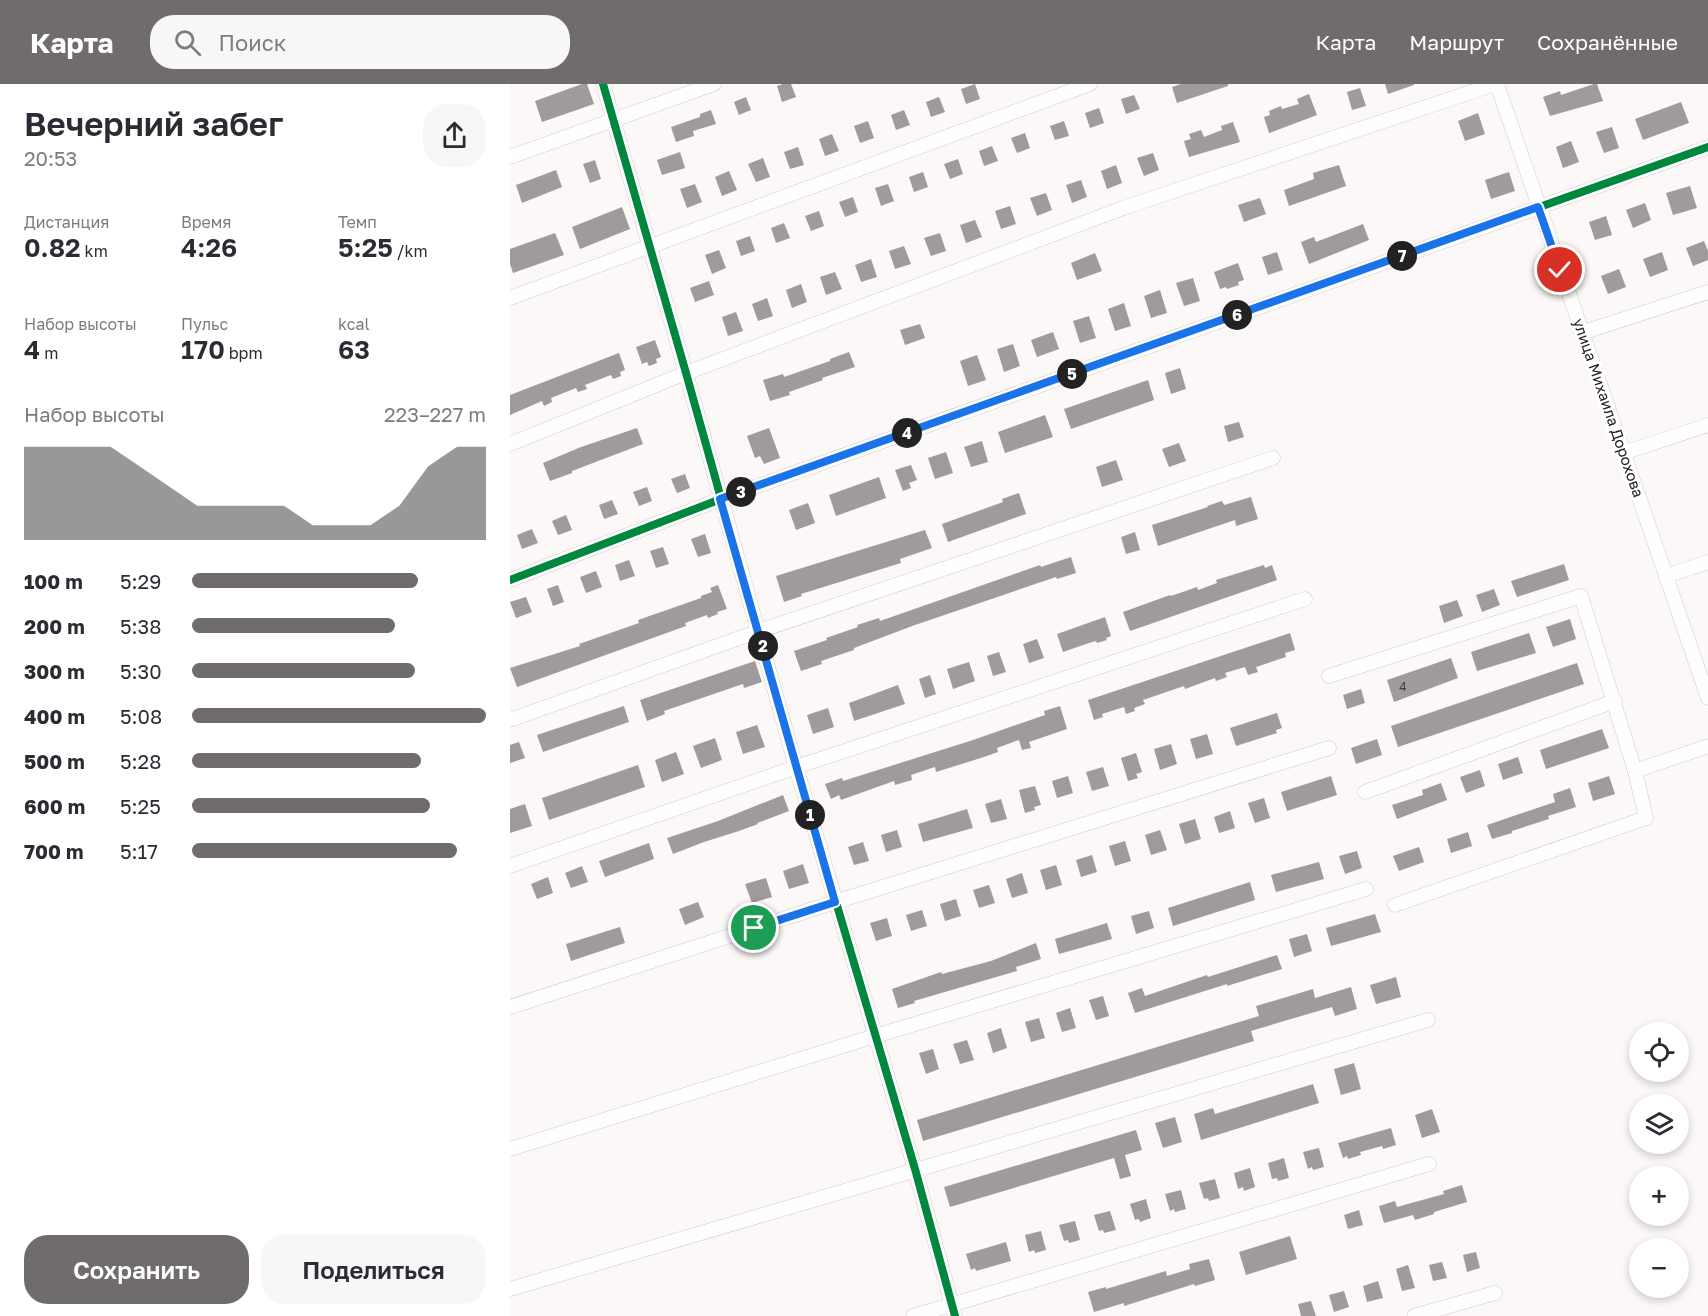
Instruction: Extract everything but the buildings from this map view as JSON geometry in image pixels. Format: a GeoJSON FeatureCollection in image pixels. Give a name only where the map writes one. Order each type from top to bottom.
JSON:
{"type":"FeatureCollection","features":[{"type":"Feature","properties":{"kind":"street"},"geometry":{"type":"LineString","coordinates":[[603,84],[796,767],[915,1169],[953,1311]]}},
{"type":"Feature","properties":{"kind":"street"},"geometry":{"type":"LineString","coordinates":[[510,157],[714,84]]}},
{"type":"Feature","properties":{"kind":"street"},"geometry":{"type":"LineString","coordinates":[[510,298],[1090,84]]}},
{"type":"Feature","properties":{"kind":"street"},"geometry":{"type":"LineString","coordinates":[[510,444],[686,373],[1123,208],[1496,84]]}},
{"type":"Feature","properties":{"kind":"street","name":"улица Михаила Дорохова"},"geometry":{"type":"LineString","coordinates":[[1496,84],[1708,698]]}},
{"type":"Feature","properties":{"kind":"street"},"geometry":{"type":"LineString","coordinates":[[510,580],[720,499],[1708,147]]}},
{"type":"Feature","properties":{"kind":"street"},"geometry":{"type":"LineString","coordinates":[[1581,333],[1708,292]]}},
{"type":"Feature","properties":{"kind":"street"},"geometry":{"type":"LineString","coordinates":[[1623,453],[1708,425]]}},
{"type":"Feature","properties":{"kind":"street"},"geometry":{"type":"LineString","coordinates":[[510,720],[759,631],[1273,458]]}},
{"type":"Feature","properties":{"kind":"street"},"geometry":{"type":"LineString","coordinates":[[1666,576],[1708,562]]}},
{"type":"Feature","properties":{"kind":"street"},"geometry":{"type":"LineString","coordinates":[[1329,676],[1581,596],[1615,701],[1646,818],[1395,905]]}},
{"type":"Feature","properties":{"kind":"street"},"geometry":{"type":"LineString","coordinates":[[510,866],[796,767],[1305,598]]}},
{"type":"Feature","properties":{"kind":"street"},"geometry":{"type":"LineString","coordinates":[[1365,792],[1615,701]]}},
{"type":"Feature","properties":{"kind":"street"},"geometry":{"type":"LineString","coordinates":[[1635,771],[1708,746]]}},
{"type":"Feature","properties":{"kind":"street"},"geometry":{"type":"LineString","coordinates":[[510,1007],[835,902],[1329,748]]}},
{"type":"Feature","properties":{"kind":"street"},"geometry":{"type":"LineString","coordinates":[[510,1149],[875,1036],[1366,889]]}},
{"type":"Feature","properties":{"kind":"street"},"geometry":{"type":"LineString","coordinates":[[510,1289],[1428,1020]]}},
{"type":"Feature","properties":{"kind":"street"},"geometry":{"type":"LineString","coordinates":[[913,1316],[953,1311],[1428,1164]]}},
{"type":"Feature","properties":{"kind":"street"},"geometry":{"type":"LineString","coordinates":[[1414,1316],[1495,1293]]}},
{"type":"Feature","properties":{"kind":"cycle path"},"geometry":{"type":"LineString","coordinates":[[603,84],[796,767],[915,1169],[955,1316]]}},
{"type":"Feature","properties":{"kind":"cycle path"},"geometry":{"type":"LineString","coordinates":[[510,580],[721,499],[1708,147]]}},
{"type":"Feature","properties":{"kind":"route"},"geometry":{"type":"LineString","coordinates":[[754,928],[835,902],[720,499],[1538,207],[1560,270]]}}]}
